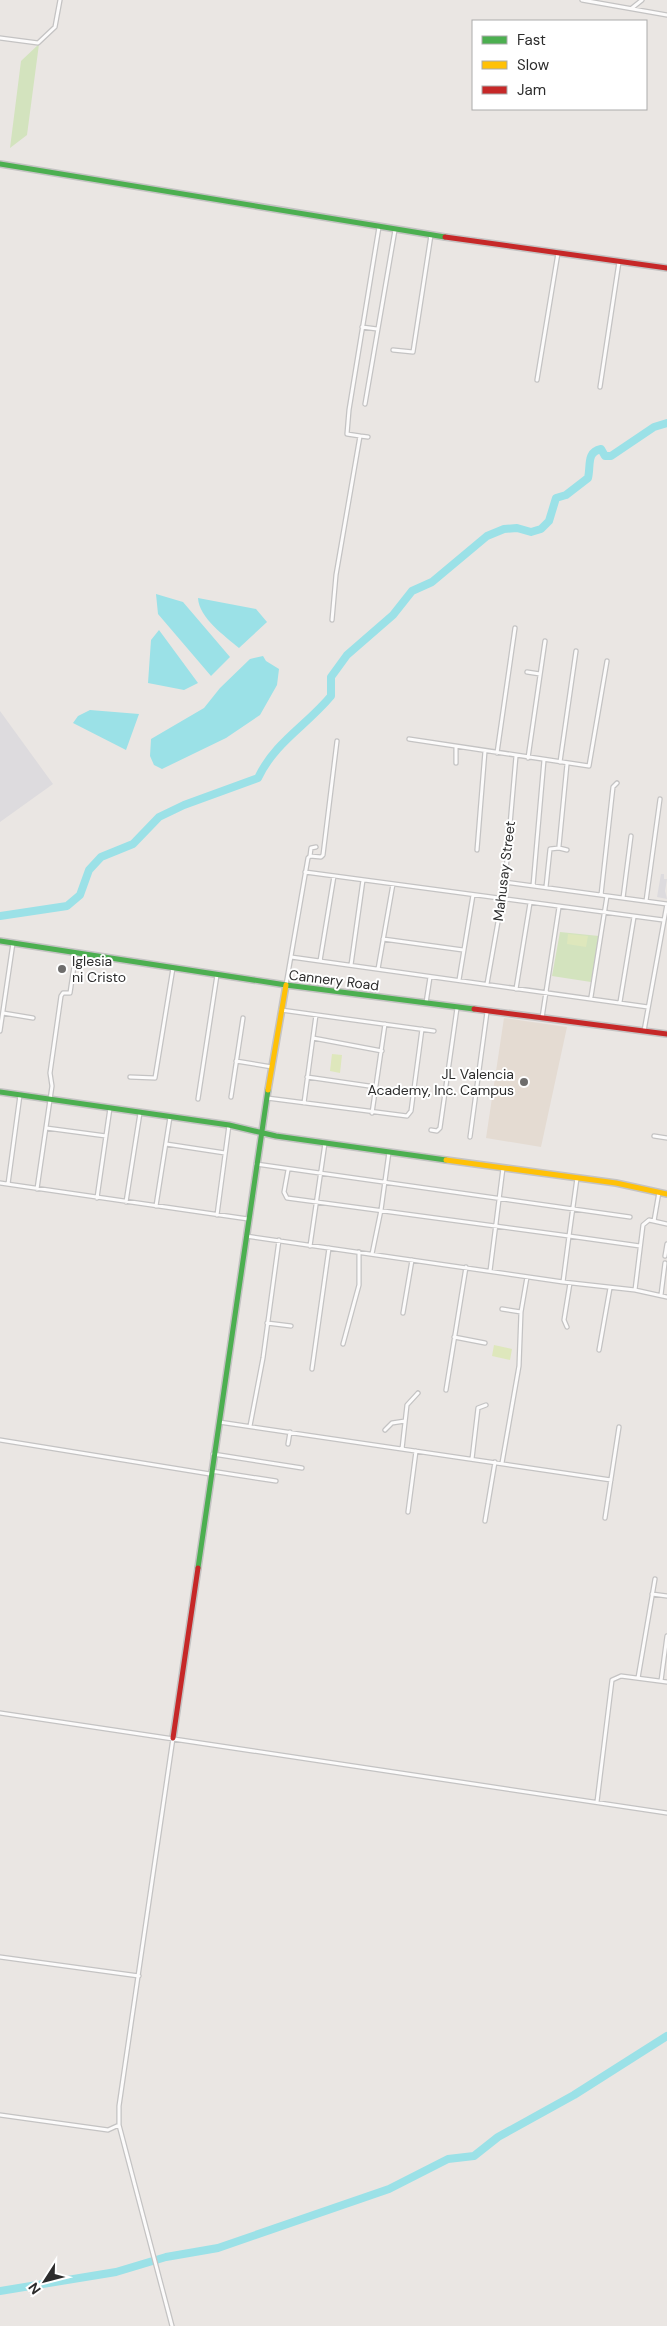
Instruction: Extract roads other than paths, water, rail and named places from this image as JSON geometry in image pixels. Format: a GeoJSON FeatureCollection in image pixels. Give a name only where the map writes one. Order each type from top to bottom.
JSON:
{"type":"FeatureCollection","features":[{"type":"Feature","properties":{"kind":"street"},"geometry":{"type":"LineString","coordinates":[[0,38],[38,43],[55,27],[60,0]]}},
{"type":"Feature","properties":{"kind":"street"},"geometry":{"type":"LineString","coordinates":[[582,0],[667,14],[667,10]]}},
{"type":"Feature","properties":{"kind":"street"},"geometry":{"type":"LineString","coordinates":[[632,8],[642,0]]}},
{"type":"Feature","properties":{"kind":"street"},"geometry":{"type":"LineString","coordinates":[[0,164],[395,230],[667,268]]}},
{"type":"Feature","properties":{"kind":"street"},"geometry":{"type":"LineString","coordinates":[[368,437],[347,434],[362,327],[379,227]]}},
{"type":"Feature","properties":{"kind":"street"},"geometry":{"type":"LineString","coordinates":[[365,404],[395,230]]}},
{"type":"Feature","properties":{"kind":"street"},"geometry":{"type":"LineString","coordinates":[[393,350],[413,352],[431,235]]}},
{"type":"Feature","properties":{"kind":"street"},"geometry":{"type":"LineString","coordinates":[[537,380],[559,252]]}},
{"type":"Feature","properties":{"kind":"street"},"geometry":{"type":"LineString","coordinates":[[600,387],[619,262]]}},
{"type":"Feature","properties":{"kind":"street"},"geometry":{"type":"LineString","coordinates":[[362,327],[377,329]]}},
{"type":"Feature","properties":{"kind":"street"},"geometry":{"type":"LineString","coordinates":[[332,620],[336,575],[360,436]]}},
{"type":"Feature","properties":{"kind":"street"},"geometry":{"type":"LineString","coordinates":[[497,753],[516,628]]}},
{"type":"Feature","properties":{"kind":"street"},"geometry":{"type":"LineString","coordinates":[[528,758],[544,641]]}},
{"type":"Feature","properties":{"kind":"street"},"geometry":{"type":"LineString","coordinates":[[560,762],[576,651]]}},
{"type":"Feature","properties":{"kind":"street"},"geometry":{"type":"LineString","coordinates":[[409,739],[567,764],[590,765],[607,662]]}},
{"type":"Feature","properties":{"kind":"street"},"geometry":{"type":"LineString","coordinates":[[527,672],[540,674]]}},
{"type":"Feature","properties":{"kind":"street"},"geometry":{"type":"LineString","coordinates":[[310,856],[321,857],[323,855],[337,741]]}},
{"type":"Feature","properties":{"kind":"street"},"geometry":{"type":"LineString","coordinates":[[456,746],[456,763]]}},
{"type":"Feature","properties":{"kind":"street"},"geometry":{"type":"LineString","coordinates":[[477,850],[485,751]]}},
{"type":"Feature","properties":{"kind":"street","name":"Mahusay Street"},"geometry":{"type":"LineString","coordinates":[[487,984],[505,882],[516,756]]}},
{"type":"Feature","properties":{"kind":"street"},"geometry":{"type":"LineString","coordinates":[[533,886],[544,760]]}},
{"type":"Feature","properties":{"kind":"street"},"geometry":{"type":"LineString","coordinates":[[559,848],[567,764]]}},
{"type":"Feature","properties":{"kind":"street"},"geometry":{"type":"LineString","coordinates":[[601,896],[613,789],[617,783]]}},
{"type":"Feature","properties":{"kind":"street"},"geometry":{"type":"LineString","coordinates":[[646,902],[660,799]]}},
{"type":"Feature","properties":{"kind":"street"},"geometry":{"type":"LineString","coordinates":[[623,898],[632,836]]}},
{"type":"Feature","properties":{"kind":"street"},"geometry":{"type":"LineString","coordinates":[[172,2326],[119,2125],[119,2106],[261,1132],[305,872],[311,848],[316,847]]}},
{"type":"Feature","properties":{"kind":"street"},"geometry":{"type":"LineString","coordinates":[[546,887],[550,849],[559,848],[567,850]]}},
{"type":"Feature","properties":{"kind":"street"},"geometry":{"type":"LineString","coordinates":[[305,872],[664,920]]}},
{"type":"Feature","properties":{"kind":"street"},"geometry":{"type":"LineString","coordinates":[[320,961],[334,876]]}},
{"type":"Feature","properties":{"kind":"street"},"geometry":{"type":"LineString","coordinates":[[350,965],[363,880]]}},
{"type":"Feature","properties":{"kind":"street"},"geometry":{"type":"LineString","coordinates":[[505,882],[667,904],[644,1031]]}},
{"type":"Feature","properties":{"kind":"street"},"geometry":{"type":"LineString","coordinates":[[378,969],[393,884]]}},
{"type":"Feature","properties":{"kind":"street"},"geometry":{"type":"LineString","coordinates":[[459,980],[473,895]]}},
{"type":"Feature","properties":{"kind":"street"},"geometry":{"type":"LineString","coordinates":[[591,997],[607,896]]}},
{"type":"Feature","properties":{"kind":"street"},"geometry":{"type":"LineString","coordinates":[[516,989],[530,903]]}},
{"type":"Feature","properties":{"kind":"street"},"geometry":{"type":"LineString","coordinates":[[542,1018],[559,907]]}},
{"type":"Feature","properties":{"kind":"street"},"geometry":{"type":"LineString","coordinates":[[620,1002],[634,917]]}},
{"type":"Feature","properties":{"kind":"street"},"geometry":{"type":"LineString","coordinates":[[383,939],[463,950]]}},
{"type":"Feature","properties":{"kind":"street","name":"Cannery Road"},"geometry":{"type":"LineString","coordinates":[[0,942],[286,985],[667,1034]]}},
{"type":"Feature","properties":{"kind":"street"},"geometry":{"type":"LineString","coordinates":[[0,1031],[12,943]]}},
{"type":"Feature","properties":{"kind":"street"},"geometry":{"type":"LineString","coordinates":[[37,1189],[52,1086],[50,1073],[62,996],[63,993],[70,993],[76,953]]}},
{"type":"Feature","properties":{"kind":"street"},"geometry":{"type":"LineString","coordinates":[[291,957],[545,993],[591,997],[648,1007]]}},
{"type":"Feature","properties":{"kind":"street"},"geometry":{"type":"LineString","coordinates":[[130,1077],[155,1078],[173,968]]}},
{"type":"Feature","properties":{"kind":"street"},"geometry":{"type":"LineString","coordinates":[[198,1099],[217,975]]}},
{"type":"Feature","properties":{"kind":"street"},"geometry":{"type":"LineString","coordinates":[[426,1003],[430,977]]}},
{"type":"Feature","properties":{"kind":"street"},"geometry":{"type":"LineString","coordinates":[[431,1130],[437,1131],[440,1128],[457,1008]]}},
{"type":"Feature","properties":{"kind":"street"},"geometry":{"type":"LineString","coordinates":[[281,1010],[434,1031]]}},
{"type":"Feature","properties":{"kind":"street"},"geometry":{"type":"LineString","coordinates":[[470,1136],[487,1012]]}},
{"type":"Feature","properties":{"kind":"street"},"geometry":{"type":"LineString","coordinates":[[2,1013],[33,1018]]}},
{"type":"Feature","properties":{"kind":"street"},"geometry":{"type":"LineString","coordinates":[[304,1103],[316,1015]]}},
{"type":"Feature","properties":{"kind":"street"},"geometry":{"type":"LineString","coordinates":[[231,1097],[243,1018]]}},
{"type":"Feature","properties":{"kind":"street"},"geometry":{"type":"LineString","coordinates":[[372,1113],[385,1024]]}},
{"type":"Feature","properties":{"kind":"street"},"geometry":{"type":"LineString","coordinates":[[267,1098],[405,1117],[410,1114],[422,1030]]}},
{"type":"Feature","properties":{"kind":"street"},"geometry":{"type":"LineString","coordinates":[[312,1038],[382,1050]]}},
{"type":"Feature","properties":{"kind":"street"},"geometry":{"type":"LineString","coordinates":[[236,1061],[272,1067]]}},
{"type":"Feature","properties":{"kind":"street"},"geometry":{"type":"LineString","coordinates":[[307,1077],[376,1087]]}},
{"type":"Feature","properties":{"kind":"street"},"geometry":{"type":"LineString","coordinates":[[0,1092],[229,1125],[325,1143],[577,1178],[667,1194]]}},
{"type":"Feature","properties":{"kind":"street"},"geometry":{"type":"LineString","coordinates":[[8,1184],[20,1095]]}},
{"type":"Feature","properties":{"kind":"street"},"geometry":{"type":"LineString","coordinates":[[97,1198],[110,1108]]}},
{"type":"Feature","properties":{"kind":"street"},"geometry":{"type":"LineString","coordinates":[[126,1202],[140,1113]]}},
{"type":"Feature","properties":{"kind":"street"},"geometry":{"type":"LineString","coordinates":[[156,1206],[170,1117]]}},
{"type":"Feature","properties":{"kind":"street"},"geometry":{"type":"LineString","coordinates":[[217,1215],[229,1125]]}},
{"type":"Feature","properties":{"kind":"street"},"geometry":{"type":"LineString","coordinates":[[46,1128],[106,1136]]}},
{"type":"Feature","properties":{"kind":"street"},"geometry":{"type":"LineString","coordinates":[[654,1136],[667,1138]]}},
{"type":"Feature","properties":{"kind":"street"},"geometry":{"type":"LineString","coordinates":[[310,1246],[325,1143]]}},
{"type":"Feature","properties":{"kind":"street"},"geometry":{"type":"LineString","coordinates":[[166,1144],[225,1154]]}},
{"type":"Feature","properties":{"kind":"street"},"geometry":{"type":"LineString","coordinates":[[372,1254],[381,1210],[389,1152]]}},
{"type":"Feature","properties":{"kind":"street"},"geometry":{"type":"LineString","coordinates":[[256,1164],[630,1217]]}},
{"type":"Feature","properties":{"kind":"street"},"geometry":{"type":"LineString","coordinates":[[490,1271],[494,1226],[503,1168]]}},
{"type":"Feature","properties":{"kind":"street"},"geometry":{"type":"LineString","coordinates":[[288,1170],[284,1192],[285,1197],[640,1246]]}},
{"type":"Feature","properties":{"kind":"street"},"geometry":{"type":"LineString","coordinates":[[564,1282],[577,1178]]}},
{"type":"Feature","properties":{"kind":"street"},"geometry":{"type":"LineString","coordinates":[[0,1183],[248,1219]]}},
{"type":"Feature","properties":{"kind":"street"},"geometry":{"type":"LineString","coordinates":[[654,1221],[659,1192]]}},
{"type":"Feature","properties":{"kind":"street"},"geometry":{"type":"LineString","coordinates":[[635,1290],[644,1225],[649,1220],[667,1224]]}},
{"type":"Feature","properties":{"kind":"street"},"geometry":{"type":"LineString","coordinates":[[246,1236],[570,1283],[635,1290],[667,1297]]}},
{"type":"Feature","properties":{"kind":"street"},"geometry":{"type":"LineString","coordinates":[[250,1426],[279,1240]]}},
{"type":"Feature","properties":{"kind":"street"},"geometry":{"type":"LineString","coordinates":[[665,1256],[667,1244]]}},
{"type":"Feature","properties":{"kind":"street"},"geometry":{"type":"LineString","coordinates":[[312,1368],[329,1248]]}},
{"type":"Feature","properties":{"kind":"street"},"geometry":{"type":"LineString","coordinates":[[344,1344],[359,1285],[359,1252]]}},
{"type":"Feature","properties":{"kind":"street"},"geometry":{"type":"LineString","coordinates":[[403,1313],[412,1260]]}},
{"type":"Feature","properties":{"kind":"street"},"geometry":{"type":"LineString","coordinates":[[661,1296],[665,1262]]}},
{"type":"Feature","properties":{"kind":"street"},"geometry":{"type":"LineString","coordinates":[[446,1390],[466,1267]]}},
{"type":"Feature","properties":{"kind":"street"},"geometry":{"type":"LineString","coordinates":[[502,1463],[519,1366],[521,1312],[527,1277]]}},
{"type":"Feature","properties":{"kind":"street"},"geometry":{"type":"LineString","coordinates":[[567,1327],[564,1320],[570,1283]]}},
{"type":"Feature","properties":{"kind":"street"},"geometry":{"type":"LineString","coordinates":[[600,1350],[610,1288]]}},
{"type":"Feature","properties":{"kind":"street"},"geometry":{"type":"LineString","coordinates":[[502,1310],[521,1312]]}},
{"type":"Feature","properties":{"kind":"street"},"geometry":{"type":"LineString","coordinates":[[267,1323],[291,1326]]}},
{"type":"Feature","properties":{"kind":"street"},"geometry":{"type":"LineString","coordinates":[[454,1337],[485,1343]]}},
{"type":"Feature","properties":{"kind":"street"},"geometry":{"type":"LineString","coordinates":[[402,1449],[407,1404],[418,1393]]}},
{"type":"Feature","properties":{"kind":"street"},"geometry":{"type":"LineString","coordinates":[[472,1459],[478,1408],[486,1405]]}},
{"type":"Feature","properties":{"kind":"street"},"geometry":{"type":"LineString","coordinates":[[385,1430],[392,1423],[405,1421]]}},
{"type":"Feature","properties":{"kind":"street"},"geometry":{"type":"LineString","coordinates":[[218,1422],[611,1480]]}},
{"type":"Feature","properties":{"kind":"street"},"geometry":{"type":"LineString","coordinates":[[605,1518],[619,1427]]}},
{"type":"Feature","properties":{"kind":"street"},"geometry":{"type":"LineString","coordinates":[[288,1444],[290,1432]]}},
{"type":"Feature","properties":{"kind":"street"},"geometry":{"type":"LineString","coordinates":[[0,1440],[276,1481]]}},
{"type":"Feature","properties":{"kind":"street"},"geometry":{"type":"LineString","coordinates":[[408,1512],[416,1451]]}},
{"type":"Feature","properties":{"kind":"street"},"geometry":{"type":"LineString","coordinates":[[213,1454],[302,1468]]}},
{"type":"Feature","properties":{"kind":"street"},"geometry":{"type":"LineString","coordinates":[[485,1521],[495,1462]]}},
{"type":"Feature","properties":{"kind":"street"},"geometry":{"type":"LineString","coordinates":[[638,1678],[655,1579]]}},
{"type":"Feature","properties":{"kind":"street"},"geometry":{"type":"LineString","coordinates":[[652,1594],[667,1596]]}},
{"type":"Feature","properties":{"kind":"street"},"geometry":{"type":"LineString","coordinates":[[661,1681],[667,1636]]}},
{"type":"Feature","properties":{"kind":"street"},"geometry":{"type":"LineString","coordinates":[[597,1802],[612,1680],[617,1676],[667,1682]]}},
{"type":"Feature","properties":{"kind":"street"},"geometry":{"type":"LineString","coordinates":[[0,1713],[667,1813]]}},
{"type":"Feature","properties":{"kind":"street"},"geometry":{"type":"LineString","coordinates":[[0,1957],[139,1976]]}},
{"type":"Feature","properties":{"kind":"street"},"geometry":{"type":"LineString","coordinates":[[0,2115],[108,2130],[119,2125]]}},
{"type":"Feature","properties":{"kind":"water"},"geometry":{"type":"Polygon","coordinates":[[[156,594],[183,602],[230,657],[211,676],[158,614],[156,594]]]}},
{"type":"Feature","properties":{"kind":"water"},"geometry":{"type":"Polygon","coordinates":[[[198,598],[256,609],[267,622],[239,648],[220,632],[203,613],[198,598]]]}},
{"type":"Feature","properties":{"kind":"water"},"geometry":{"type":"Polygon","coordinates":[[[159,630],[198,683],[184,690],[148,683],[151,640],[159,630]]]}},
{"type":"Feature","properties":{"kind":"water"},"geometry":{"type":"Polygon","coordinates":[[[263,656],[266,661],[279,669],[277,685],[260,715],[226,738],[162,769],[154,765],[150,756],[151,739],[204,708],[220,688],[250,659],[263,656]]]}},
{"type":"Feature","properties":{"kind":"water"},"geometry":{"type":"Polygon","coordinates":[[[90,710],[139,714],[126,750],[73,723],[78,716],[90,710]]]}},
{"type":"Feature","properties":{"kind":"waterway"},"geometry":{"type":"LineString","coordinates":[[0,916],[67,906],[80,895],[89,870],[101,857],[133,844],[159,817],[184,805],[258,778],[273,754],[331,696],[331,677],[347,655],[393,615],[412,591],[432,582],[487,536],[504,529],[517,528],[531,532],[541,529],[549,521],[556,498],[566,495],[588,478],[590,460],[593,453],[601,449],[605,456],[611,456],[654,427],[667,423]]}},
{"type":"Feature","properties":{"kind":"waterway"},"geometry":{"type":"LineString","coordinates":[[0,2291],[116,2272],[166,2257],[218,2248],[389,2189],[448,2159],[474,2156],[498,2137],[574,2095],[667,2036]]}},
{"type":"Feature","properties":{"kind":"place","name":"Iglesia ni Cristo"},"geometry":{"type":"Point","coordinates":[62,969]}},
{"type":"Feature","properties":{"kind":"place","name":"JL Valencia Academy, Inc. Campus"},"geometry":{"type":"Point","coordinates":[524,1082]}}]}
